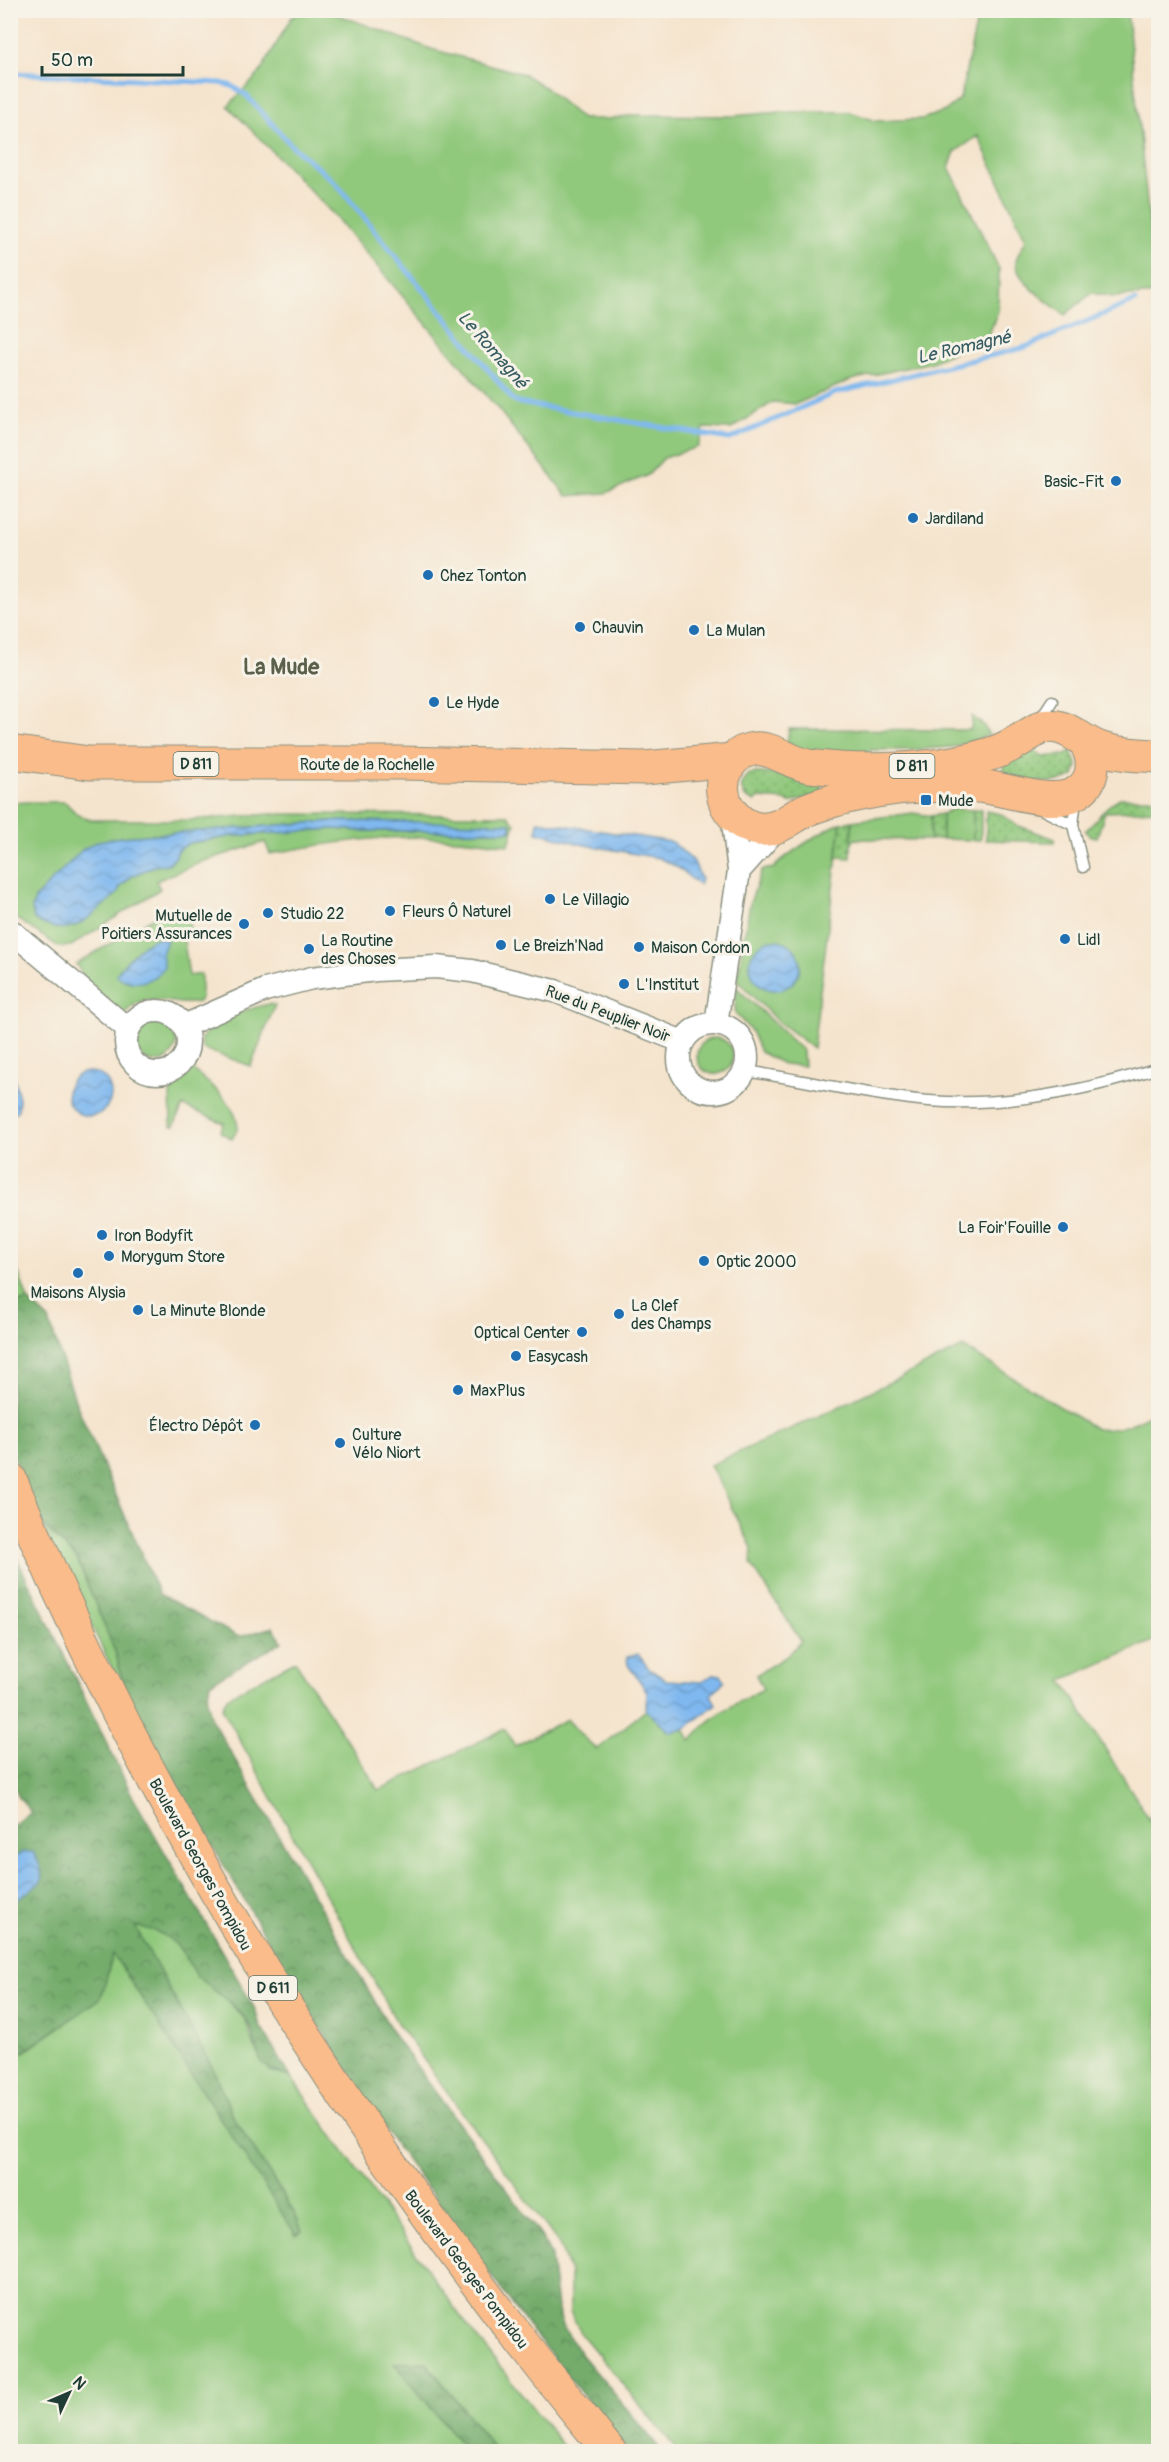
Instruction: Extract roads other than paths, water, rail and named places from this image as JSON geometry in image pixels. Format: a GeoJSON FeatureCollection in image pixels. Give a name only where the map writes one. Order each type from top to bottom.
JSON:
{"type":"FeatureCollection","features":[{"type":"Feature","properties":{"kind":"main road","name":"Route de la Rochelle"},"geometry":{"type":"LineString","coordinates":[[10,773],[89,763],[399,763],[644,768],[733,760],[747,751],[758,749],[776,753],[802,765],[872,770],[978,757],[1007,747],[1051,725],[1118,753],[1158,756]]}},
{"type":"Feature","properties":{"kind":"main road"},"geometry":{"type":"LineString","coordinates":[[1076,735],[1093,760],[1093,769],[1081,788]]}},
{"type":"Feature","properties":{"kind":"main road","name":"Route de la Rochelle"},"geometry":{"type":"LineString","coordinates":[[10,752],[89,763]]}},
{"type":"Feature","properties":{"kind":"main road"},"geometry":{"type":"LineString","coordinates":[[729,808],[722,780],[733,760]]}},
{"type":"Feature","properties":{"kind":"main road","name":"Route de la Rochelle"},"geometry":{"type":"LineString","coordinates":[[644,768],[694,784],[756,829],[769,830],[780,826]]}},
{"type":"Feature","properties":{"kind":"main road","name":"D 811"},"geometry":{"type":"LineString","coordinates":[[780,826],[804,811],[831,801],[864,793],[939,786],[1009,790],[1058,799],[1081,788],[1121,776],[1158,776]]}},
{"type":"Feature","properties":{"kind":"main road","name":"Boulevard Georges Pompidou"},"geometry":{"type":"LineString","coordinates":[[10,1479],[59,1589],[133,1742],[227,1913],[280,2000],[419,2207],[500,2315],[610,2451]]}},
{"type":"Feature","properties":{"kind":"main road","name":"Boulevard Georges Pompidou"},"geometry":{"type":"LineString","coordinates":[[10,1511],[123,1749],[223,1930],[301,2056],[449,2268],[595,2451]]}},
{"type":"Feature","properties":{"kind":"street"},"geometry":{"type":"LineString","coordinates":[[716,1024],[740,871],[729,808]]}},
{"type":"Feature","properties":{"kind":"street"},"geometry":{"type":"LineString","coordinates":[[740,871],[780,826]]}},
{"type":"Feature","properties":{"kind":"street"},"geometry":{"type":"LineString","coordinates":[[10,930],[128,1029]]}},
{"type":"Feature","properties":{"kind":"street","name":"Rue du Peuplier Noir"},"geometry":{"type":"LineString","coordinates":[[184,1026],[265,990],[312,978],[376,970],[436,967],[472,971],[555,991],[683,1042]]}},
{"type":"Feature","properties":{"kind":"street"},"geometry":{"type":"LineString","coordinates":[[150,1011],[169,1013],[184,1026],[188,1034],[186,1053],[176,1066],[160,1072],[150,1072],[132,1060],[127,1051],[128,1029],[133,1021],[150,1011]]}},
{"type":"Feature","properties":{"kind":"street"},"geometry":{"type":"LineString","coordinates":[[716,1024],[726,1026],[742,1039],[747,1058],[746,1068],[731,1088],[715,1092],[698,1089],[682,1071],[679,1056],[683,1042],[697,1028],[716,1024]]}},
{"type":"Feature","properties":{"kind":"lane"},"geometry":{"type":"LineString","coordinates":[[1081,788],[1073,825],[1083,867]]}},
{"type":"Feature","properties":{"kind":"lane"},"geometry":{"type":"LineString","coordinates":[[1009,790],[1073,825]]}},
{"type":"Feature","properties":{"kind":"lane"},"geometry":{"type":"LineString","coordinates":[[746,1068],[752,1072],[929,1101],[979,1101],[1026,1099],[1076,1092],[1158,1068]]}},
{"type":"Feature","properties":{"kind":"water"},"geometry":{"type":"Polygon","coordinates":[[[333,821],[511,823],[511,831],[334,829],[233,836],[189,843],[178,850],[175,858],[168,864],[154,866],[132,876],[120,887],[117,894],[78,924],[69,928],[58,928],[47,926],[34,919],[32,908],[36,897],[83,849],[99,841],[121,837],[333,821]]]}},
{"type":"Feature","properties":{"kind":"water"},"geometry":{"type":"Polygon","coordinates":[[[538,821],[672,842],[694,862],[701,879],[699,885],[677,867],[659,858],[580,844],[537,832],[538,821]]]}},
{"type":"Feature","properties":{"kind":"water"},"geometry":{"type":"Polygon","coordinates":[[[165,936],[167,940],[162,954],[164,967],[154,977],[136,982],[116,975],[131,956],[144,945],[165,936]]]}},
{"type":"Feature","properties":{"kind":"water"},"geometry":{"type":"Polygon","coordinates":[[[770,940],[780,940],[793,947],[800,960],[800,970],[793,983],[780,990],[770,990],[761,986],[754,979],[750,970],[750,960],[754,951],[761,944],[770,940]]]}},
{"type":"Feature","properties":{"kind":"water"},"geometry":{"type":"Polygon","coordinates":[[[11,1062],[19,1099],[18,1110],[11,1116],[11,1062]]]}},
{"type":"Feature","properties":{"kind":"water"},"geometry":{"type":"Polygon","coordinates":[[[89,1072],[97,1073],[105,1078],[110,1086],[110,1102],[105,1110],[97,1115],[89,1116],[81,1115],[73,1110],[68,1102],[67,1094],[68,1086],[73,1078],[81,1073],[89,1072]]]}},
{"type":"Feature","properties":{"kind":"water"},"geometry":{"type":"Polygon","coordinates":[[[638,1654],[649,1669],[666,1680],[702,1682],[714,1674],[721,1675],[724,1681],[711,1695],[716,1704],[684,1729],[670,1732],[646,1710],[647,1691],[628,1665],[627,1657],[638,1654]]]}},
{"type":"Feature","properties":{"kind":"water"},"geometry":{"type":"Polygon","coordinates":[[[22,1852],[33,1852],[35,1855],[41,1870],[41,1882],[11,1904],[11,1862],[22,1852]]]}},
{"type":"Feature","properties":{"kind":"waterway","name":"Le Romagné"},"geometry":{"type":"LineString","coordinates":[[10,73],[221,83],[232,86],[247,96],[292,146],[335,182],[513,400],[520,403],[730,439],[835,393],[1023,348],[1135,301]]}},
{"type":"Feature","properties":{"kind":"place","name":"Basic-Fit"},"geometry":{"type":"Point","coordinates":[1116,481]}},
{"type":"Feature","properties":{"kind":"place","name":"Jardiland"},"geometry":{"type":"Point","coordinates":[913,518]}},
{"type":"Feature","properties":{"kind":"place","name":"Chez Tonton"},"geometry":{"type":"Point","coordinates":[428,575]}},
{"type":"Feature","properties":{"kind":"place","name":"Chauvin"},"geometry":{"type":"Point","coordinates":[580,627]}},
{"type":"Feature","properties":{"kind":"place","name":"La Mulan"},"geometry":{"type":"Point","coordinates":[694,630]}},
{"type":"Feature","properties":{"kind":"place","name":"Le Hyde"},"geometry":{"type":"Point","coordinates":[434,702]}},
{"type":"Feature","properties":{"kind":"place","name":"Mude"},"geometry":{"type":"Point","coordinates":[926,800]}},
{"type":"Feature","properties":{"kind":"place","name":"Le Villagio"},"geometry":{"type":"Point","coordinates":[550,899]}},
{"type":"Feature","properties":{"kind":"place","name":"Fleurs Ô Naturel"},"geometry":{"type":"Point","coordinates":[390,911]}},
{"type":"Feature","properties":{"kind":"place","name":"Studio 22"},"geometry":{"type":"Point","coordinates":[268,913]}},
{"type":"Feature","properties":{"kind":"place","name":"Mutuelle de Poitiers Assurances"},"geometry":{"type":"Point","coordinates":[244,924]}},
{"type":"Feature","properties":{"kind":"place","name":"Lidl"},"geometry":{"type":"Point","coordinates":[1065,939]}},
{"type":"Feature","properties":{"kind":"place","name":"Le Breizh'Nad"},"geometry":{"type":"Point","coordinates":[501,945]}},
{"type":"Feature","properties":{"kind":"place","name":"Maison Cordon"},"geometry":{"type":"Point","coordinates":[639,947]}},
{"type":"Feature","properties":{"kind":"place","name":"La Routine des Choses"},"geometry":{"type":"Point","coordinates":[309,949]}},
{"type":"Feature","properties":{"kind":"place","name":"L'Institut"},"geometry":{"type":"Point","coordinates":[624,984]}},
{"type":"Feature","properties":{"kind":"place","name":"La Foir'Fouille"},"geometry":{"type":"Point","coordinates":[1063,1227]}},
{"type":"Feature","properties":{"kind":"place","name":"Iron Bodyfit"},"geometry":{"type":"Point","coordinates":[102,1235]}},
{"type":"Feature","properties":{"kind":"place","name":"Morygum Store"},"geometry":{"type":"Point","coordinates":[109,1256]}},
{"type":"Feature","properties":{"kind":"place","name":"Optic 2000"},"geometry":{"type":"Point","coordinates":[704,1261]}},
{"type":"Feature","properties":{"kind":"place","name":"Maisons Alysia"},"geometry":{"type":"Point","coordinates":[78,1273]}},
{"type":"Feature","properties":{"kind":"place","name":"La Minute Blonde"},"geometry":{"type":"Point","coordinates":[138,1310]}},
{"type":"Feature","properties":{"kind":"place","name":"La Clef des Champs"},"geometry":{"type":"Point","coordinates":[619,1314]}},
{"type":"Feature","properties":{"kind":"place","name":"Optical Center"},"geometry":{"type":"Point","coordinates":[582,1332]}},
{"type":"Feature","properties":{"kind":"place","name":"Easycash"},"geometry":{"type":"Point","coordinates":[516,1356]}},
{"type":"Feature","properties":{"kind":"place","name":"MaxPlus"},"geometry":{"type":"Point","coordinates":[458,1390]}},
{"type":"Feature","properties":{"kind":"place","name":"Électro Dépôt"},"geometry":{"type":"Point","coordinates":[255,1425]}},
{"type":"Feature","properties":{"kind":"place","name":"Culture Vélo Niort"},"geometry":{"type":"Point","coordinates":[340,1443]}},
{"type":"Feature","properties":{"kind":"district","name":"La Mude"},"geometry":{"type":"Point","coordinates":[281,666]}}]}
